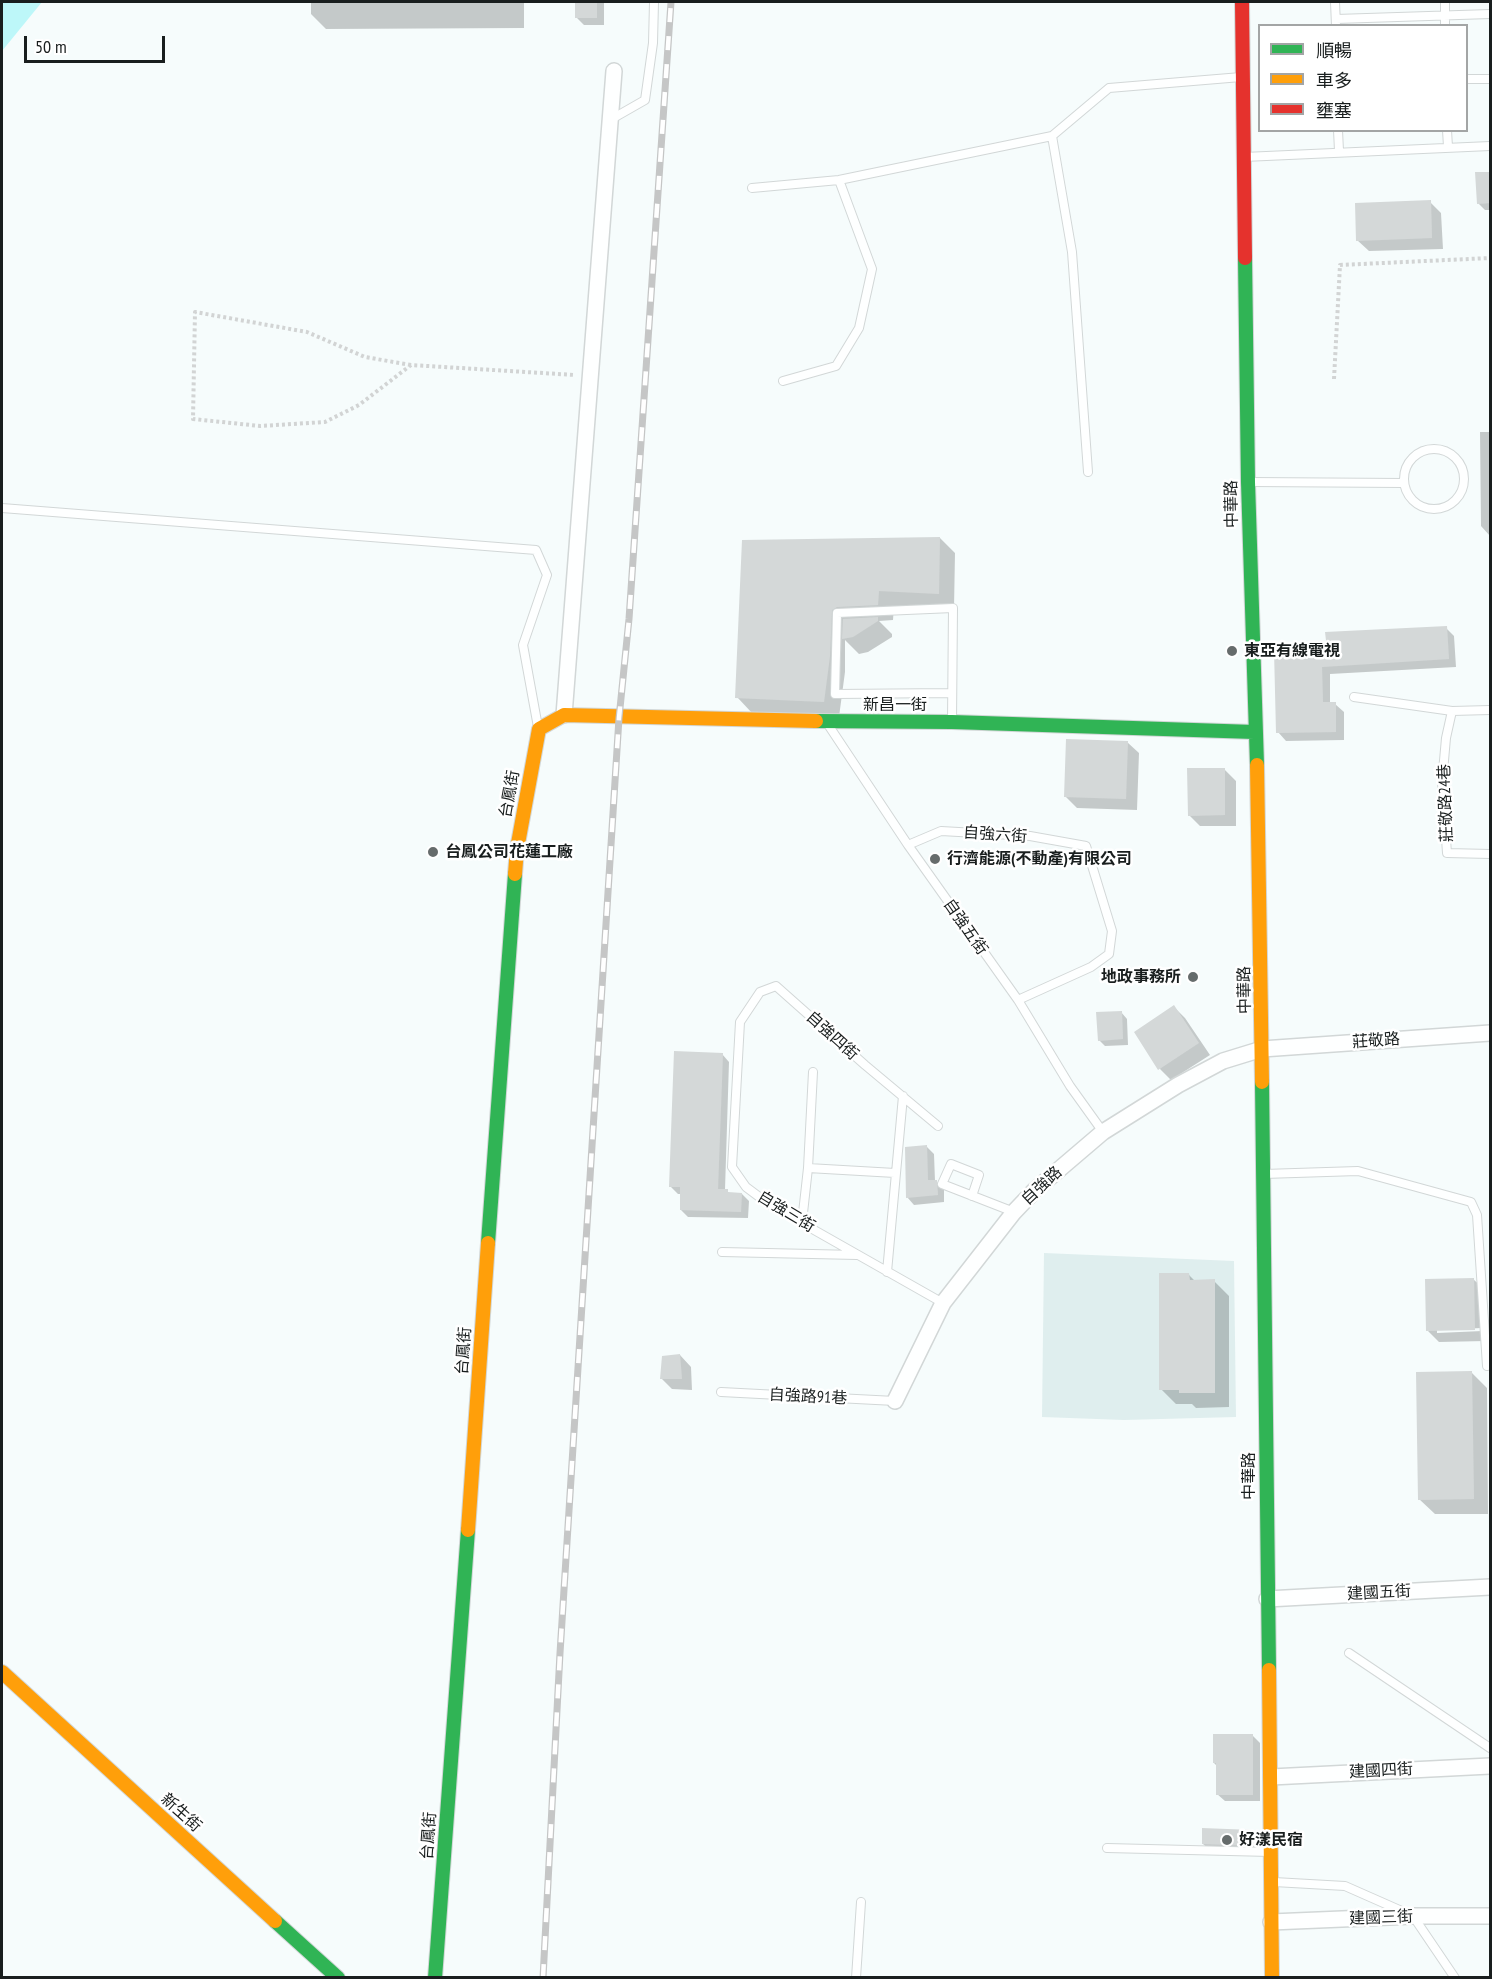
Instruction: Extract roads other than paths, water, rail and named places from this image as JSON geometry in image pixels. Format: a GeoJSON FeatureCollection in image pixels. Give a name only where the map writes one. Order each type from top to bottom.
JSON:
{"type":"FeatureCollection","features":[{"type":"Feature","properties":{"kind":"street","name":"中華路"},"geometry":{"type":"LineString","coordinates":[[1242,2],[1248,482],[1259,846],[1272,1977]]}},
{"type":"Feature","properties":{"kind":"street"},"geometry":{"type":"LineString","coordinates":[[539,729],[564,715],[614,71]]}},
{"type":"Feature","properties":{"kind":"street","name":"新昌一街"},"geometry":{"type":"LineString","coordinates":[[564,715],[826,722],[952,722],[1254,732]]}},
{"type":"Feature","properties":{"kind":"street","name":"台鳳街"},"geometry":{"type":"LineString","coordinates":[[435,1977],[517,849],[539,729]]}},
{"type":"Feature","properties":{"kind":"street","name":"莊敬路"},"geometry":{"type":"LineString","coordinates":[[1262,1049],[1491,1033]]}},
{"type":"Feature","properties":{"kind":"street","name":"自強路"},"geometry":{"type":"LineString","coordinates":[[895,1401],[943,1303],[1014,1212],[1035,1190],[1103,1132],[1178,1085],[1223,1061],[1262,1049]]}},
{"type":"Feature","properties":{"kind":"street","name":"建國五街"},"geometry":{"type":"LineString","coordinates":[[1267,1599],[1491,1587]]}},
{"type":"Feature","properties":{"kind":"street","name":"新生街"},"geometry":{"type":"LineString","coordinates":[[2,1672],[338,1977]]}},
{"type":"Feature","properties":{"kind":"street","name":"建國四街"},"geometry":{"type":"LineString","coordinates":[[1271,1777],[1491,1766]]}},
{"type":"Feature","properties":{"kind":"street","name":"建國三街"},"geometry":{"type":"LineString","coordinates":[[1271,1922],[1413,1916],[1491,1916]]}},
{"type":"Feature","properties":{"kind":"lane"},"geometry":{"type":"LineString","coordinates":[[610,120],[645,100],[653,43],[654,2]]}},
{"type":"Feature","properties":{"kind":"lane"},"geometry":{"type":"LineString","coordinates":[[1335,2],[1336,22],[1491,14]]}},
{"type":"Feature","properties":{"kind":"lane"},"geometry":{"type":"LineString","coordinates":[[1445,2],[1445,24]]}},
{"type":"Feature","properties":{"kind":"lane"},"geometry":{"type":"LineString","coordinates":[[752,188],[839,180],[1052,136],[1109,88],[1242,77]]}},
{"type":"Feature","properties":{"kind":"lane"},"geometry":{"type":"LineString","coordinates":[[1468,79],[1491,78]]}},
{"type":"Feature","properties":{"kind":"lane"},"geometry":{"type":"LineString","coordinates":[[1338,132],[1339,151]]}},
{"type":"Feature","properties":{"kind":"lane"},"geometry":{"type":"LineString","coordinates":[[1448,132],[1448,147]]}},
{"type":"Feature","properties":{"kind":"lane"},"geometry":{"type":"LineString","coordinates":[[1052,136],[1072,252],[1088,472]]}},
{"type":"Feature","properties":{"kind":"lane"},"geometry":{"type":"LineString","coordinates":[[1243,157],[1491,146]]}},
{"type":"Feature","properties":{"kind":"lane"},"geometry":{"type":"LineString","coordinates":[[783,381],[836,366],[859,328],[872,269],[839,180]]}},
{"type":"Feature","properties":{"kind":"lane"},"geometry":{"type":"LineString","coordinates":[[1429,449],[1440,449],[1450,453],[1458,460],[1463,470],[1462,490],[1456,499],[1442,508],[1431,508],[1418,504],[1407,493],[1404,483],[1404,473],[1408,464],[1419,452],[1429,449]]}},
{"type":"Feature","properties":{"kind":"lane"},"geometry":{"type":"LineString","coordinates":[[1248,482],[1404,483]]}},
{"type":"Feature","properties":{"kind":"lane"},"geometry":{"type":"LineString","coordinates":[[2,508],[536,550],[547,575],[523,645],[539,729]]}},
{"type":"Feature","properties":{"kind":"lane"},"geometry":{"type":"LineString","coordinates":[[952,693],[835,694],[837,613],[953,608],[952,722]]}},
{"type":"Feature","properties":{"kind":"lane"},"geometry":{"type":"LineString","coordinates":[[1354,697],[1452,711],[1491,710]]}},
{"type":"Feature","properties":{"kind":"lane","name":"莊敬路24巷"},"geometry":{"type":"LineString","coordinates":[[1452,711],[1446,738],[1442,783],[1447,853],[1491,854]]}},
{"type":"Feature","properties":{"kind":"lane","name":"自強五街"},"geometry":{"type":"LineString","coordinates":[[826,722],[908,845],[1018,1000],[1070,1086],[1103,1132]]}},
{"type":"Feature","properties":{"kind":"lane","name":"自強六街"},"geometry":{"type":"LineString","coordinates":[[908,845],[941,831],[1030,836],[1086,846],[1112,931],[1109,954],[1090,967],[1018,1000]]}},
{"type":"Feature","properties":{"kind":"lane","name":"自強四街"},"geometry":{"type":"LineString","coordinates":[[760,992],[776,986],[938,1126]]}},
{"type":"Feature","properties":{"kind":"lane","name":"自強三街"},"geometry":{"type":"LineString","coordinates":[[760,992],[740,1022],[732,1167],[746,1187],[770,1204],[943,1303]]}},
{"type":"Feature","properties":{"kind":"lane"},"geometry":{"type":"LineString","coordinates":[[802,1222],[808,1168],[813,1072]]}},
{"type":"Feature","properties":{"kind":"lane"},"geometry":{"type":"LineString","coordinates":[[887,1272],[903,1096]]}},
{"type":"Feature","properties":{"kind":"lane"},"geometry":{"type":"LineString","coordinates":[[972,1196],[979,1175],[951,1164],[942,1184],[972,1196],[1014,1212]]}},
{"type":"Feature","properties":{"kind":"lane"},"geometry":{"type":"LineString","coordinates":[[808,1168],[895,1173]]}},
{"type":"Feature","properties":{"kind":"lane"},"geometry":{"type":"LineString","coordinates":[[1263,1174],[1358,1171],[1471,1202],[1477,1215],[1487,1366]]}},
{"type":"Feature","properties":{"kind":"lane"},"geometry":{"type":"LineString","coordinates":[[722,1252],[858,1255]]}},
{"type":"Feature","properties":{"kind":"lane","name":"自強路91巷"},"geometry":{"type":"LineString","coordinates":[[721,1392],[895,1401]]}},
{"type":"Feature","properties":{"kind":"lane"},"geometry":{"type":"LineString","coordinates":[[1349,1653],[1491,1748]]}},
{"type":"Feature","properties":{"kind":"lane"},"geometry":{"type":"LineString","coordinates":[[1107,1848],[1271,1852]]}},
{"type":"Feature","properties":{"kind":"lane"},"geometry":{"type":"LineString","coordinates":[[1272,1882],[1345,1886],[1413,1916],[1455,1977]]}},
{"type":"Feature","properties":{"kind":"lane"},"geometry":{"type":"LineString","coordinates":[[856,1977],[861,1902]]}},
{"type":"Feature","properties":{"kind":"railway"},"geometry":{"type":"LineString","coordinates":[[543,1978],[560,1653],[619,718],[629,619],[671,2]]}},
{"type":"Feature","properties":{"kind":"place","name":"東亞有線電視"},"geometry":{"type":"Point","coordinates":[1232,651]}},
{"type":"Feature","properties":{"kind":"place","name":"台鳳公司花蓮工廠"},"geometry":{"type":"Point","coordinates":[433,852]}},
{"type":"Feature","properties":{"kind":"place","name":"行濟能源(不動產)有限公司"},"geometry":{"type":"Point","coordinates":[935,859]}},
{"type":"Feature","properties":{"kind":"place","name":"地政事務所"},"geometry":{"type":"Point","coordinates":[1193,977]}},
{"type":"Feature","properties":{"kind":"place","name":"好漾民宿"},"geometry":{"type":"Point","coordinates":[1227,1840]}}]}
